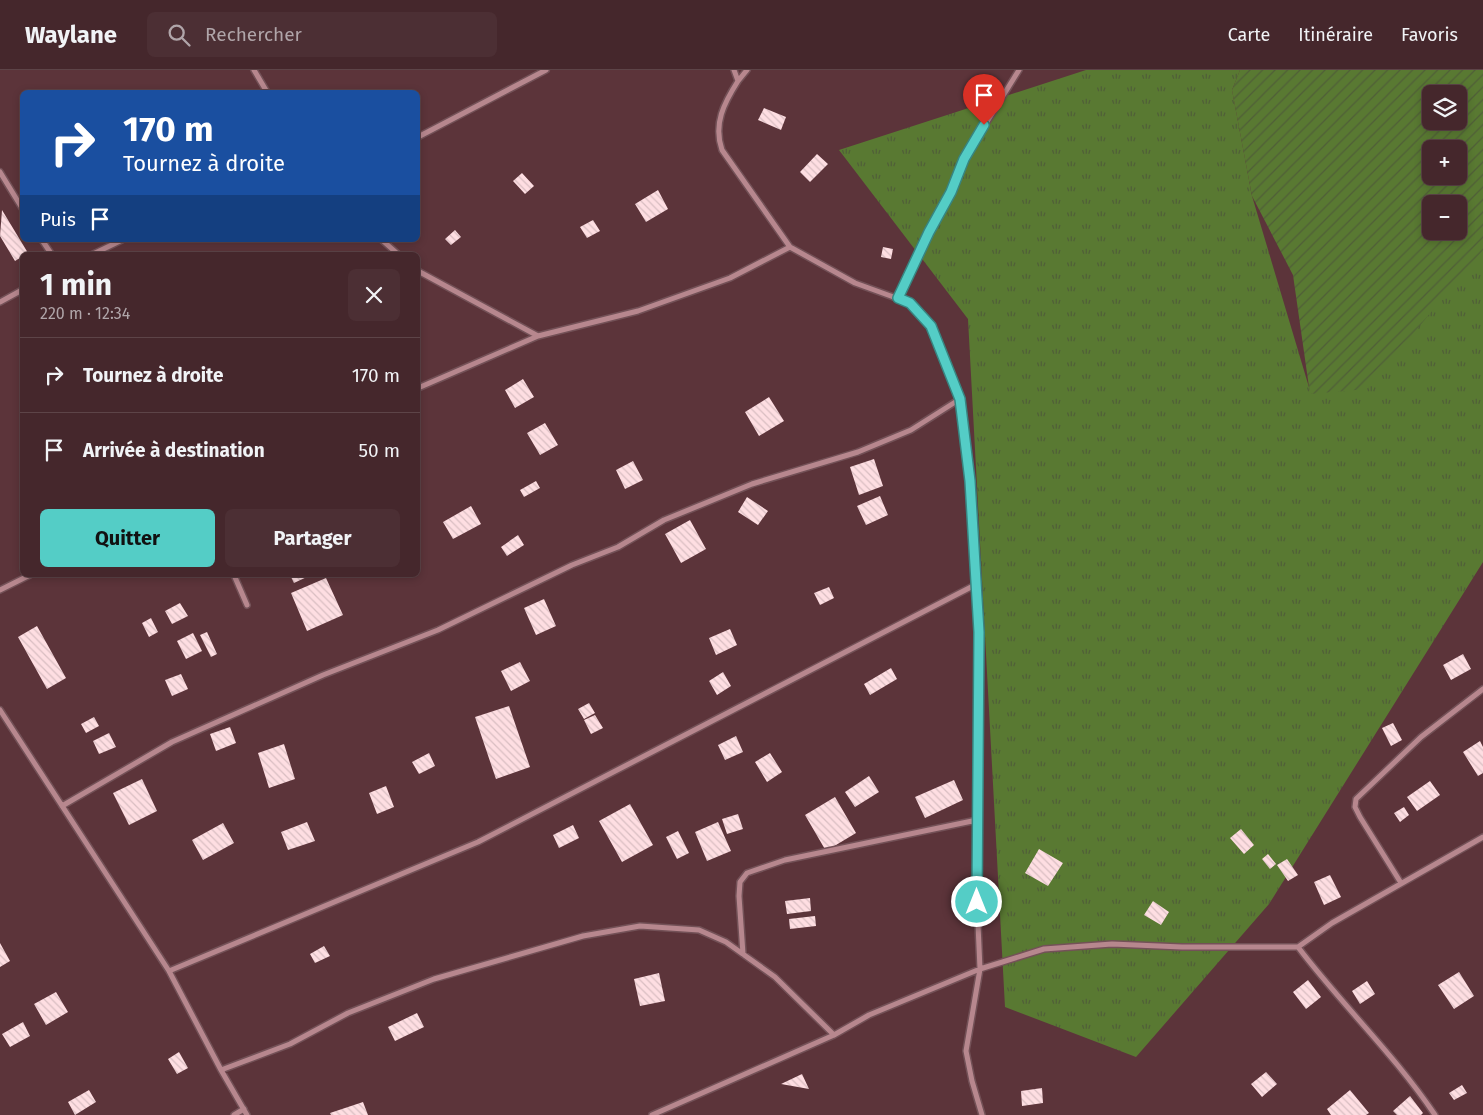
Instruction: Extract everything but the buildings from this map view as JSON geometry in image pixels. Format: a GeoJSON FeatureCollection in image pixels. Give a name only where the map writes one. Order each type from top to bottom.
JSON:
{"type":"FeatureCollection","features":[{"type":"Feature","properties":{"kind":"street"},"geometry":{"type":"LineString","coordinates":[[254,70],[266,90]]}},
{"type":"Feature","properties":{"kind":"street"},"geometry":{"type":"LineString","coordinates":[[420,136],[546,70]]}},
{"type":"Feature","properties":{"kind":"street"},"geometry":{"type":"LineString","coordinates":[[734,70],[738,81]]}},
{"type":"Feature","properties":{"kind":"street"},"geometry":{"type":"LineString","coordinates":[[747,70],[725,102],[718,126],[720,144],[733,167],[790,247],[855,283],[910,303],[931,326],[960,399],[970,481],[979,632],[977,820],[980,969],[966,1051],[982,1115]]}},
{"type":"Feature","properties":{"kind":"street"},"geometry":{"type":"LineString","coordinates":[[898,298],[929,232],[951,192],[964,159],[1020,70]]}},
{"type":"Feature","properties":{"kind":"street"},"geometry":{"type":"LineString","coordinates":[[0,172],[20,205]]}},
{"type":"Feature","properties":{"kind":"street"},"geometry":{"type":"LineString","coordinates":[[97,252],[118,242]]}},
{"type":"Feature","properties":{"kind":"street"},"geometry":{"type":"LineString","coordinates":[[384,242],[396,252]]}},
{"type":"Feature","properties":{"kind":"street"},"geometry":{"type":"LineString","coordinates":[[420,387],[538,336],[638,311],[712,285],[730,278],[790,247]]}},
{"type":"Feature","properties":{"kind":"street"},"geometry":{"type":"LineString","coordinates":[[420,272],[538,336]]}},
{"type":"Feature","properties":{"kind":"street"},"geometry":{"type":"LineString","coordinates":[[0,302],[20,291]]}},
{"type":"Feature","properties":{"kind":"street"},"geometry":{"type":"LineString","coordinates":[[62,806],[172,742],[323,675],[438,630],[572,565],[618,548],[664,520],[752,484],[858,452],[911,430],[960,399]]}},
{"type":"Feature","properties":{"kind":"street"},"geometry":{"type":"LineString","coordinates":[[0,590],[26,577]]}},
{"type":"Feature","properties":{"kind":"street"},"geometry":{"type":"LineString","coordinates":[[235,577],[247,604]]}},
{"type":"Feature","properties":{"kind":"street"},"geometry":{"type":"LineString","coordinates":[[169,971],[478,842],[975,585]]}},
{"type":"Feature","properties":{"kind":"street"},"geometry":{"type":"LineString","coordinates":[[1401,883],[1360,818],[1355,807],[1356,799],[1421,737],[1483,689]]}},
{"type":"Feature","properties":{"kind":"street"},"geometry":{"type":"LineString","coordinates":[[0,710],[169,971],[247,1115]]}},
{"type":"Feature","properties":{"kind":"street"},"geometry":{"type":"LineString","coordinates":[[743,954],[739,896],[740,882],[747,874],[784,860],[977,820]]}},
{"type":"Feature","properties":{"kind":"street"},"geometry":{"type":"LineString","coordinates":[[652,1115],[834,1035],[869,1015],[980,969],[1044,949],[1081,945],[1298,947],[1332,923],[1483,837]]}},
{"type":"Feature","properties":{"kind":"street"},"geometry":{"type":"LineString","coordinates":[[221,1070],[290,1044],[348,1013],[434,979],[583,936],[640,926],[700,930],[726,942],[775,977],[834,1035]]}},
{"type":"Feature","properties":{"kind":"street"},"geometry":{"type":"LineString","coordinates":[[1298,947],[1367,1032],[1415,1086],[1434,1115]]}},
{"type":"Feature","properties":{"kind":"street"},"geometry":{"type":"LineString","coordinates":[[234,1115],[244,1109]]}},
{"type":"Feature","properties":{"kind":"green space"},"geometry":{"type":"Polygon","coordinates":[[[1086,70],[1240,70],[1232,90],[1252,196],[1311,394],[1483,243],[1483,562],[1269,904],[1136,1057],[1005,1007],[968,319],[839,150],[1086,70]]]}},
{"type":"Feature","properties":{"kind":"green space"},"geometry":{"type":"Polygon","coordinates":[[[1240,70],[1483,70],[1483,250],[1367,389],[1310,394],[1293,275],[1252,196],[1232,90],[1240,70]]]}},
{"type":"Feature","properties":{"kind":"route"},"geometry":{"type":"LineString","coordinates":[[977,902],[979,632],[970,481],[960,399],[941,347],[931,326],[910,303],[898,298],[929,232],[951,192],[964,159],[984,125]]}}]}
